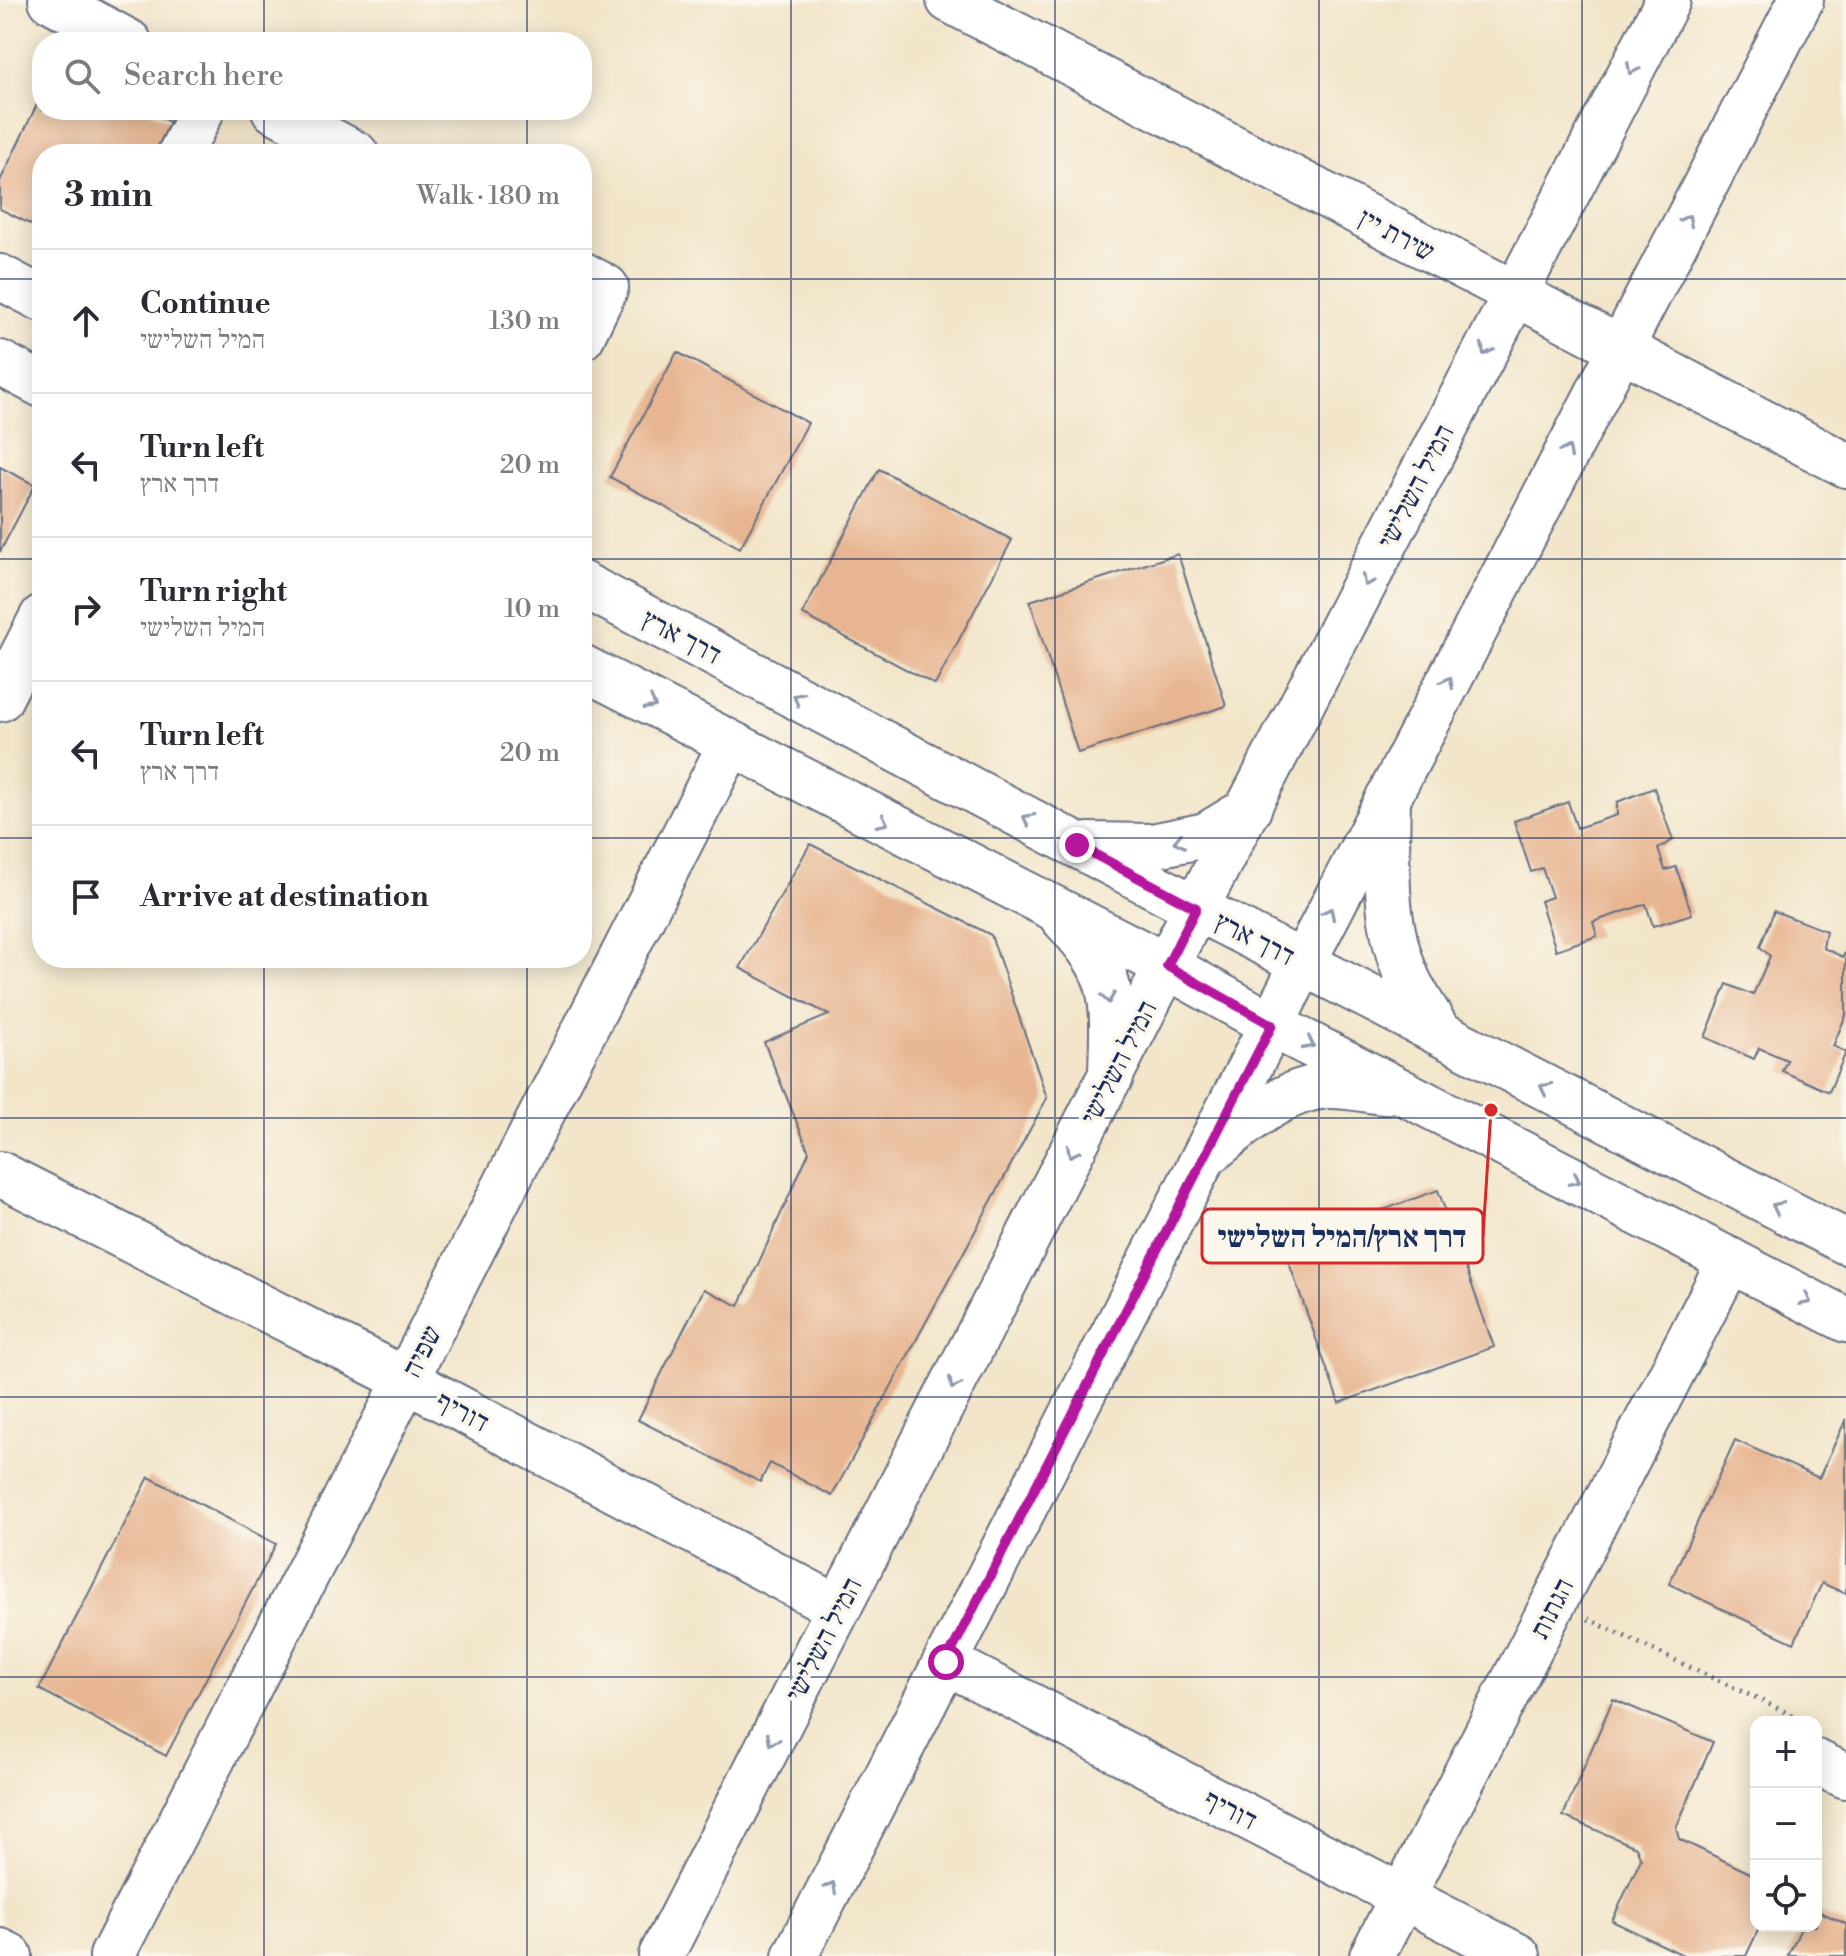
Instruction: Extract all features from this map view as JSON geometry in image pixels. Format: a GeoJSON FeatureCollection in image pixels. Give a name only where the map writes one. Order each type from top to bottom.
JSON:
{"type":"FeatureCollection","features":[{"type":"Feature","properties":{"kind":"street"},"geometry":{"type":"LineString","coordinates":[[51,0],[110,32]]}},
{"type":"Feature","properties":{"kind":"street","name":"שירת יין"},"geometry":{"type":"LineString","coordinates":[[949,0],[1846,465]]}},
{"type":"Feature","properties":{"kind":"street","name":"המיל השלישי"},"geometry":{"type":"LineString","coordinates":[[661,1956],[1196,908],[1668,0]]}},
{"type":"Feature","properties":{"kind":"street"},"geometry":{"type":"LineString","coordinates":[[795,1956],[1303,963],[1801,0]]}},
{"type":"Feature","properties":{"kind":"street"},"geometry":{"type":"LineString","coordinates":[[185,144],[197,120]]}},
{"type":"Feature","properties":{"kind":"street"},"geometry":{"type":"LineString","coordinates":[[293,120],[337,144]]}},
{"type":"Feature","properties":{"kind":"street"},"geometry":{"type":"LineString","coordinates":[[0,277],[32,294]]}},
{"type":"Feature","properties":{"kind":"street"},"geometry":{"type":"LineString","coordinates":[[592,279],[606,287],[592,316]]}},
{"type":"Feature","properties":{"kind":"street"},"geometry":{"type":"LineString","coordinates":[[0,363],[32,380]]}},
{"type":"Feature","properties":{"kind":"street","name":"דרך ארץ"},"geometry":{"type":"LineString","coordinates":[[592,589],[1196,908],[1846,1242]]}},
{"type":"Feature","properties":{"kind":"street"},"geometry":{"type":"LineString","coordinates":[[0,699],[32,637]]}},
{"type":"Feature","properties":{"kind":"street"},"geometry":{"type":"LineString","coordinates":[[592,672],[1167,966],[1272,1025],[1846,1320]]}},
{"type":"Feature","properties":{"kind":"street","name":"שפיה"},"geometry":{"type":"LineString","coordinates":[[112,1956],[730,745]]}},
{"type":"Feature","properties":{"kind":"street"},"geometry":{"type":"LineString","coordinates":[[1388,798],[1386,889],[1395,940],[1409,982],[1439,1033]]}},
{"type":"Feature","properties":{"kind":"street"},"geometry":{"type":"LineString","coordinates":[[1077,845],[1152,846],[1206,835],[1249,809]]}},
{"type":"Feature","properties":{"kind":"street"},"geometry":{"type":"LineString","coordinates":[[1055,909],[1086,944],[1105,978],[1112,1020],[1111,1077]]}},
{"type":"Feature","properties":{"kind":"street"},"geometry":{"type":"LineString","coordinates":[[1204,1157],[1283,1098],[1327,1086],[1406,1094]]}},
{"type":"Feature","properties":{"kind":"street","name":"דוריף"},"geometry":{"type":"LineString","coordinates":[[0,1174],[406,1380],[839,1608]]}},
{"type":"Feature","properties":{"kind":"street","name":"הגתות"},"geometry":{"type":"LineString","coordinates":[[1372,1956],[1730,1260]]}},
{"type":"Feature","properties":{"kind":"street","name":"דוריף"},"geometry":{"type":"LineString","coordinates":[[946,1662],[1518,1956]]}},
{"type":"Feature","properties":{"kind":"street"},"geometry":{"type":"LineString","coordinates":[[1822,1765],[1846,1776]]}},
{"type":"Feature","properties":{"kind":"street"},"geometry":{"type":"LineString","coordinates":[[0,1951],[10,1956]]}},
{"type":"Feature","properties":{"kind":"path"},"geometry":{"type":"LineString","coordinates":[[1554,1603],[1794,1716]]}},
{"type":"Feature","properties":{"kind":"building"},"geometry":{"type":"Polygon","coordinates":[[[32,115],[32,120],[170,122],[159,144],[32,144],[32,225],[0,209],[0,181],[32,115]]]}},
{"type":"Feature","properties":{"kind":"building"},"geometry":{"type":"Polygon","coordinates":[[[677,352],[808,423],[740,548],[610,477],[677,352]]]}},
{"type":"Feature","properties":{"kind":"building"},"geometry":{"type":"Polygon","coordinates":[[[0,467],[32,483],[32,491],[0,552],[0,467]]]}},
{"type":"Feature","properties":{"kind":"building"},"geometry":{"type":"Polygon","coordinates":[[[879,469],[1012,540],[935,685],[802,614],[879,469]]]}},
{"type":"Feature","properties":{"kind":"building"},"geometry":{"type":"Polygon","coordinates":[[[1178,554],[1226,706],[1078,753],[1030,601],[1178,554]]]}},
{"type":"Feature","properties":{"kind":"building"},"geometry":{"type":"Polygon","coordinates":[[[1654,788],[1673,840],[1658,849],[1665,870],[1676,867],[1692,914],[1653,926],[1646,904],[1593,922],[1597,936],[1556,950],[1540,901],[1552,897],[1542,868],[1531,872],[1514,821],[1568,802],[1577,828],[1617,815],[1617,802],[1654,788]]]}},
{"type":"Feature","properties":{"kind":"building"},"geometry":{"type":"Polygon","coordinates":[[[810,844],[991,935],[1047,1098],[832,1496],[770,1463],[760,1482],[638,1420],[704,1289],[739,1306],[809,1152],[764,1042],[829,1015],[740,968],[810,844]]]}},
{"type":"Feature","properties":{"kind":"building"},"geometry":{"type":"Polygon","coordinates":[[[1774,911],[1826,931],[1823,948],[1843,957],[1846,950],[1846,1015],[1833,1046],[1846,1052],[1829,1092],[1782,1071],[1787,1060],[1759,1048],[1754,1059],[1705,1037],[1727,984],[1753,995],[1770,956],[1760,947],[1774,911]]]}},
{"type":"Feature","properties":{"kind":"building"},"geometry":{"type":"Polygon","coordinates":[[[1438,1190],[1494,1347],[1339,1403],[1283,1246],[1438,1190]]]}},
{"type":"Feature","properties":{"kind":"building"},"geometry":{"type":"Polygon","coordinates":[[[1846,1419],[1846,1594],[1822,1583],[1794,1643],[1669,1584],[1735,1440],[1819,1478],[1846,1419]]]}},
{"type":"Feature","properties":{"kind":"building"},"geometry":{"type":"Polygon","coordinates":[[[149,1477],[276,1544],[166,1756],[39,1689],[149,1477]]]}},
{"type":"Feature","properties":{"kind":"building"},"geometry":{"type":"Polygon","coordinates":[[[1613,1699],[1713,1742],[1676,1828],[1679,1839],[1750,1873],[1750,1932],[1757,1932],[1746,1956],[1685,1956],[1612,1921],[1641,1859],[1636,1847],[1563,1816],[1613,1699]]]}},
{"type":"Feature","properties":{"kind":"building"},"geometry":{"type":"Polygon","coordinates":[[[1822,1913],[1846,1924],[1846,1956],[1788,1956],[1799,1932],[1822,1932],[1822,1913]]]}},
{"type":"Feature","properties":{"kind":"place","name":"דרך ארץ/המיל השלישי"},"geometry":{"type":"Point","coordinates":[1491,1110]}},
{"type":"Feature","properties":{"kind":"route"},"geometry":{"type":"LineString","coordinates":[[946,1662],[1272,1025],[1167,966],[1196,908],[1077,845]]}}]}
